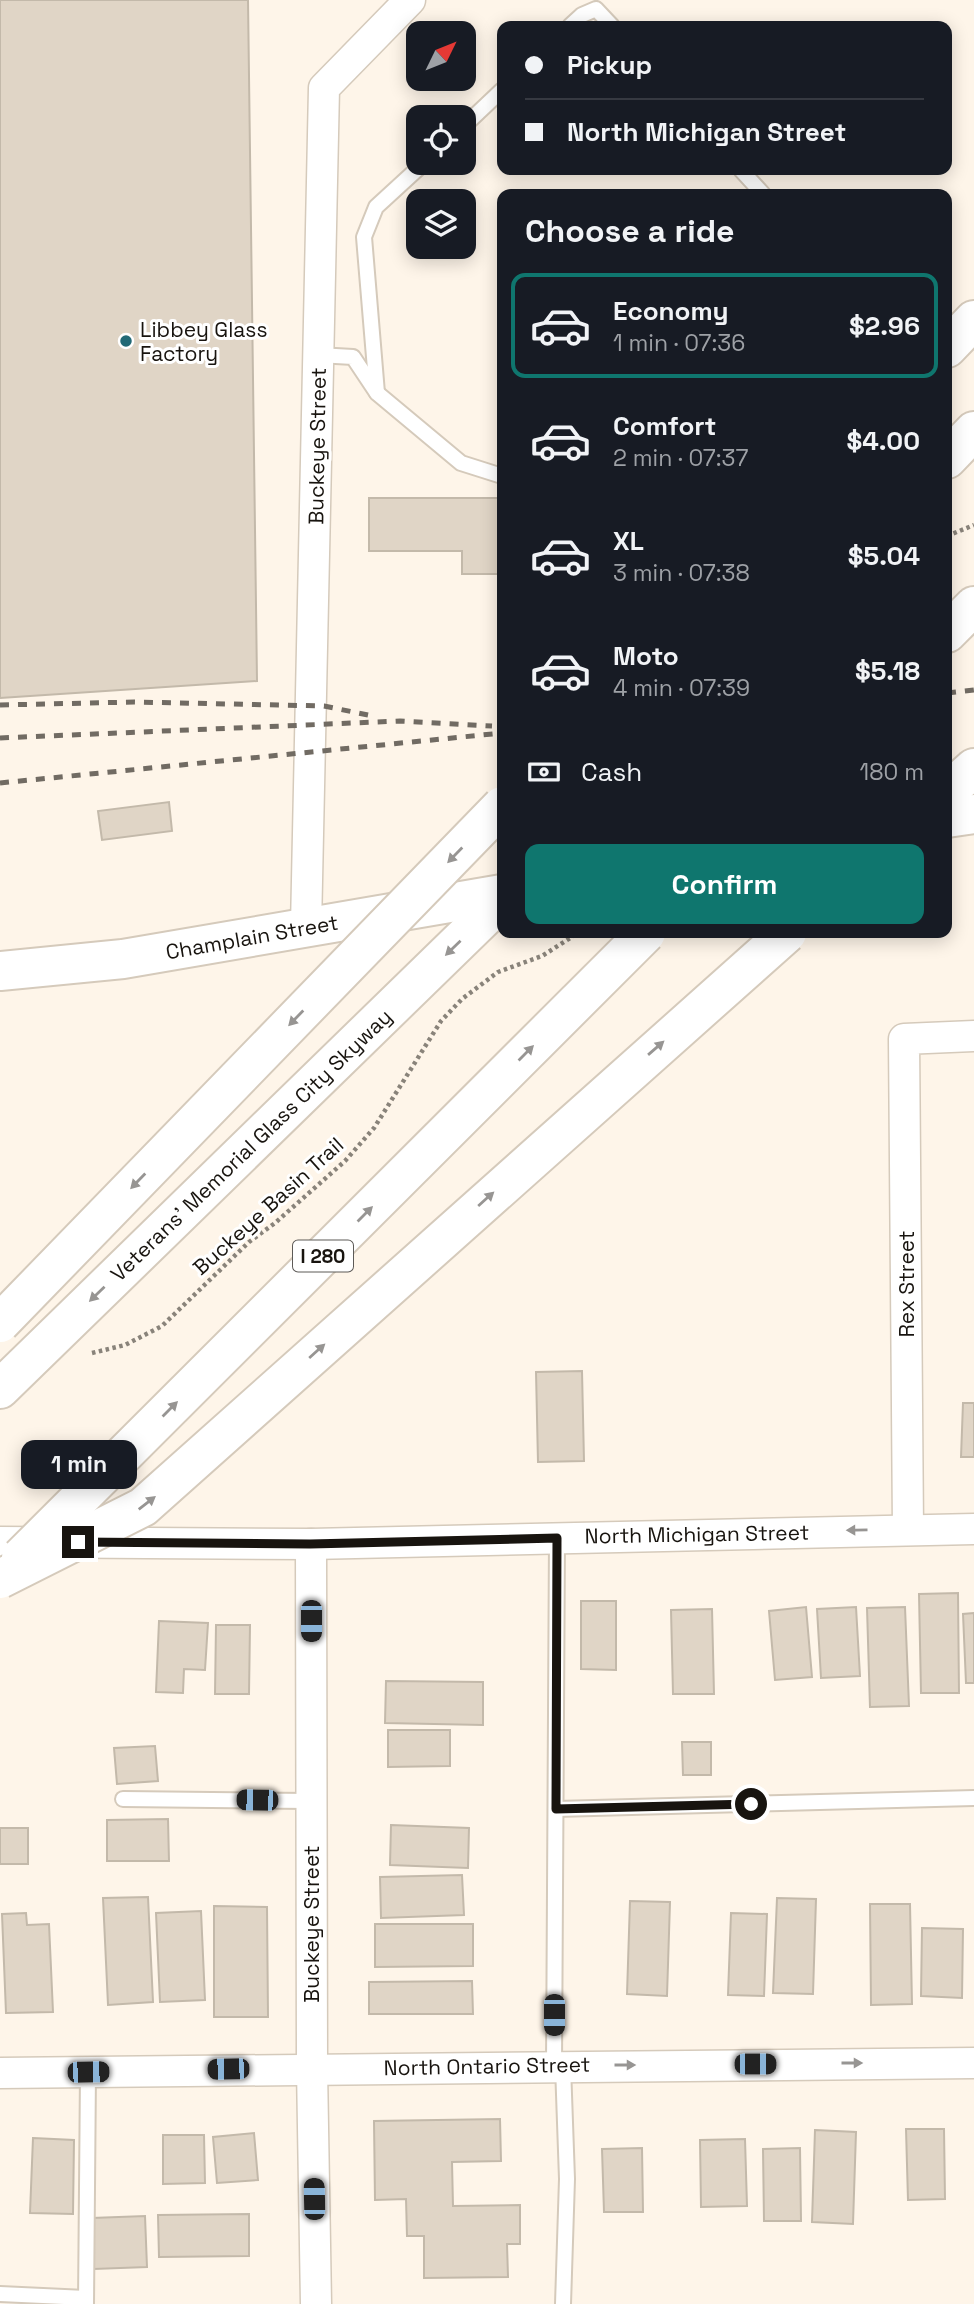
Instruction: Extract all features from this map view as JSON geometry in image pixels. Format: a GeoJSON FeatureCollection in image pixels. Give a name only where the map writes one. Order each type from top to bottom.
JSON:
{"type":"FeatureCollection","features":[{"type":"Feature","properties":{"kind":"main road"},"geometry":{"type":"LineString","coordinates":[[952,343],[974,320]]}},
{"type":"Feature","properties":{"kind":"main road"},"geometry":{"type":"LineString","coordinates":[[952,454],[974,431]]}},
{"type":"Feature","properties":{"kind":"main road"},"geometry":{"type":"LineString","coordinates":[[952,628],[974,606]]}},
{"type":"Feature","properties":{"kind":"main road"},"geometry":{"type":"LineString","coordinates":[[952,788],[974,768]]}},
{"type":"Feature","properties":{"kind":"main road"},"geometry":{"type":"LineString","coordinates":[[0,1323],[497,811]]}},
{"type":"Feature","properties":{"kind":"main road"},"geometry":{"type":"LineString","coordinates":[[952,817],[974,814]]}},
{"type":"Feature","properties":{"kind":"main road","name":"Champlain Street"},"geometry":{"type":"LineString","coordinates":[[0,971],[123,959],[497,895]]}},
{"type":"Feature","properties":{"kind":"main road","name":"Veterans' Memorial Glass City Skyway"},"geometry":{"type":"LineString","coordinates":[[0,1389],[497,905]]}},
{"type":"Feature","properties":{"kind":"main road","name":"I 280"},"geometry":{"type":"LineString","coordinates":[[0,1579],[641,938]]}},
{"type":"Feature","properties":{"kind":"main road"},"geometry":{"type":"LineString","coordinates":[[0,1579],[143,1507],[781,938]]}},
{"type":"Feature","properties":{"kind":"street","name":"Buckeye Street"},"geometry":{"type":"LineString","coordinates":[[306,927],[324,88],[410,0]]}},
{"type":"Feature","properties":{"kind":"street","name":"Rex Street"},"geometry":{"type":"LineString","coordinates":[[908,1529],[904,1039],[974,1036]]}},
{"type":"Feature","properties":{"kind":"street","name":"North Michigan Street"},"geometry":{"type":"LineString","coordinates":[[0,1542],[310,1544],[974,1529]]}},
{"type":"Feature","properties":{"kind":"street","name":"Buckeye Street"},"geometry":{"type":"LineString","coordinates":[[310,1544],[312,2068],[316,2304]]}},
{"type":"Feature","properties":{"kind":"street","name":"North Ontario Street"},"geometry":{"type":"LineString","coordinates":[[0,2073],[974,2063]]}},
{"type":"Feature","properties":{"kind":"lane"},"geometry":{"type":"LineString","coordinates":[[575,21],[596,9],[607,21]]}},
{"type":"Feature","properties":{"kind":"lane"},"geometry":{"type":"LineString","coordinates":[[476,114],[497,95]]}},
{"type":"Feature","properties":{"kind":"lane"},"geometry":{"type":"LineString","coordinates":[[377,393],[364,237],[376,208],[411,175]]}},
{"type":"Feature","properties":{"kind":"lane"},"geometry":{"type":"LineString","coordinates":[[746,175],[758,189]]}},
{"type":"Feature","properties":{"kind":"lane"},"geometry":{"type":"LineString","coordinates":[[318,355],[353,357],[377,393],[461,463],[497,474]]}},
{"type":"Feature","properties":{"kind":"lane"},"geometry":{"type":"LineString","coordinates":[[557,1538],[558,2066],[566,2179],[563,2304]]}},
{"type":"Feature","properties":{"kind":"lane"},"geometry":{"type":"LineString","coordinates":[[556,1809],[974,1798]]}},
{"type":"Feature","properties":{"kind":"lane"},"geometry":{"type":"LineString","coordinates":[[123,1799],[311,1801]]}},
{"type":"Feature","properties":{"kind":"lane"},"geometry":{"type":"LineString","coordinates":[[0,2294],[86,2301],[88,2072]]}},
{"type":"Feature","properties":{"kind":"path"},"geometry":{"type":"LineString","coordinates":[[952,534],[974,525]]}},
{"type":"Feature","properties":{"kind":"path","name":"Buckeye Basin Trail"},"geometry":{"type":"LineString","coordinates":[[79,1356],[125,1345],[162,1326],[249,1242],[295,1206],[345,1161],[374,1128],[441,1021],[462,999],[498,972],[542,956],[570,938]]}},
{"type":"Feature","properties":{"kind":"building","name":"Libbey Glass Factory"},"geometry":{"type":"Polygon","coordinates":[[[0,0],[248,0],[257,681],[0,698],[0,0]]]}},
{"type":"Feature","properties":{"kind":"building"},"geometry":{"type":"Polygon","coordinates":[[[369,498],[497,498],[497,574],[462,574],[462,551],[369,551],[369,498]]]}},
{"type":"Feature","properties":{"kind":"building"},"geometry":{"type":"Polygon","coordinates":[[[169,802],[172,831],[102,840],[98,811],[169,802]]]}},
{"type":"Feature","properties":{"kind":"building"},"geometry":{"type":"Polygon","coordinates":[[[582,1371],[584,1461],[538,1462],[536,1372],[582,1371]]]}},
{"type":"Feature","properties":{"kind":"building"},"geometry":{"type":"Polygon","coordinates":[[[963,1403],[974,1403],[974,1457],[961,1457],[963,1403]]]}},
{"type":"Feature","properties":{"kind":"building"},"geometry":{"type":"Polygon","coordinates":[[[958,1593],[959,1693],[921,1693],[919,1594],[958,1593]]]}},
{"type":"Feature","properties":{"kind":"building"},"geometry":{"type":"Polygon","coordinates":[[[581,1601],[616,1601],[616,1670],[581,1669],[581,1601]]]}},
{"type":"Feature","properties":{"kind":"building"},"geometry":{"type":"Polygon","coordinates":[[[806,1607],[812,1677],[775,1680],[769,1611],[806,1607]]]}},
{"type":"Feature","properties":{"kind":"building"},"geometry":{"type":"Polygon","coordinates":[[[856,1607],[860,1676],[821,1678],[817,1609],[856,1607]]]}},
{"type":"Feature","properties":{"kind":"building"},"geometry":{"type":"Polygon","coordinates":[[[905,1607],[909,1706],[870,1707],[867,1608],[905,1607]]]}},
{"type":"Feature","properties":{"kind":"building"},"geometry":{"type":"Polygon","coordinates":[[[712,1609],[714,1694],[673,1694],[671,1610],[712,1609]]]}},
{"type":"Feature","properties":{"kind":"building"},"geometry":{"type":"Polygon","coordinates":[[[974,1613],[974,1683],[966,1683],[963,1614],[974,1613]]]}},
{"type":"Feature","properties":{"kind":"building"},"geometry":{"type":"Polygon","coordinates":[[[159,1621],[208,1623],[205,1670],[184,1669],[183,1693],[156,1692],[159,1621]]]}},
{"type":"Feature","properties":{"kind":"building"},"geometry":{"type":"Polygon","coordinates":[[[216,1625],[250,1625],[249,1694],[215,1694],[216,1625]]]}},
{"type":"Feature","properties":{"kind":"building"},"geometry":{"type":"Polygon","coordinates":[[[386,1681],[483,1682],[483,1725],[385,1723],[386,1681]]]}},
{"type":"Feature","properties":{"kind":"building"},"geometry":{"type":"Polygon","coordinates":[[[388,1730],[450,1730],[450,1766],[388,1767],[388,1730]]]}},
{"type":"Feature","properties":{"kind":"building"},"geometry":{"type":"Polygon","coordinates":[[[682,1742],[711,1742],[711,1775],[683,1775],[682,1742]]]}},
{"type":"Feature","properties":{"kind":"building"},"geometry":{"type":"Polygon","coordinates":[[[155,1746],[158,1781],[117,1784],[114,1748],[155,1746]]]}},
{"type":"Feature","properties":{"kind":"building"},"geometry":{"type":"Polygon","coordinates":[[[168,1819],[169,1861],[107,1861],[107,1820],[168,1819]]]}},
{"type":"Feature","properties":{"kind":"building"},"geometry":{"type":"Polygon","coordinates":[[[391,1825],[469,1828],[468,1868],[390,1865],[391,1825]]]}},
{"type":"Feature","properties":{"kind":"building"},"geometry":{"type":"Polygon","coordinates":[[[0,1828],[28,1828],[28,1864],[0,1864],[0,1828]]]}},
{"type":"Feature","properties":{"kind":"building"},"geometry":{"type":"Polygon","coordinates":[[[462,1875],[464,1915],[381,1918],[380,1877],[462,1875]]]}},
{"type":"Feature","properties":{"kind":"building"},"geometry":{"type":"Polygon","coordinates":[[[148,1897],[153,2002],[108,2005],[103,1898],[148,1897]]]}},
{"type":"Feature","properties":{"kind":"building"},"geometry":{"type":"Polygon","coordinates":[[[777,1898],[816,1899],[813,1994],[773,1993],[777,1898]]]}},
{"type":"Feature","properties":{"kind":"building"},"geometry":{"type":"Polygon","coordinates":[[[630,1901],[670,1902],[667,1996],[627,1994],[630,1901]]]}},
{"type":"Feature","properties":{"kind":"building"},"geometry":{"type":"Polygon","coordinates":[[[870,1904],[910,1904],[912,2004],[871,2005],[870,1904]]]}},
{"type":"Feature","properties":{"kind":"building"},"geometry":{"type":"Polygon","coordinates":[[[214,1906],[267,1907],[268,2017],[214,2017],[214,1906]]]}},
{"type":"Feature","properties":{"kind":"building"},"geometry":{"type":"Polygon","coordinates":[[[201,1911],[205,2000],[160,2002],[156,1913],[201,1911]]]}},
{"type":"Feature","properties":{"kind":"building"},"geometry":{"type":"Polygon","coordinates":[[[26,1913],[27,1925],[49,1924],[53,2012],[6,2013],[2,1914],[26,1913]]]}},
{"type":"Feature","properties":{"kind":"building"},"geometry":{"type":"Polygon","coordinates":[[[731,1913],[767,1914],[764,1996],[728,1995],[731,1913]]]}},
{"type":"Feature","properties":{"kind":"building"},"geometry":{"type":"Polygon","coordinates":[[[375,1924],[473,1924],[473,1966],[375,1967],[375,1924]]]}},
{"type":"Feature","properties":{"kind":"building"},"geometry":{"type":"Polygon","coordinates":[[[922,1928],[963,1929],[962,1998],[921,1996],[922,1928]]]}},
{"type":"Feature","properties":{"kind":"building"},"geometry":{"type":"Polygon","coordinates":[[[472,1981],[473,2014],[369,2014],[369,1982],[472,1981]]]}},
{"type":"Feature","properties":{"kind":"building"},"geometry":{"type":"Polygon","coordinates":[[[500,2119],[501,2161],[452,2162],[453,2206],[520,2205],[520,2244],[507,2244],[508,2277],[424,2278],[424,2236],[407,2236],[406,2199],[375,2200],[374,2121],[500,2119]]]}},
{"type":"Feature","properties":{"kind":"building"},"geometry":{"type":"Polygon","coordinates":[[[906,2129],[944,2129],[945,2199],[908,2200],[906,2129]]]}},
{"type":"Feature","properties":{"kind":"building"},"geometry":{"type":"Polygon","coordinates":[[[815,2130],[856,2132],[853,2224],[812,2222],[815,2130]]]}},
{"type":"Feature","properties":{"kind":"building"},"geometry":{"type":"Polygon","coordinates":[[[254,2133],[258,2180],[217,2183],[213,2137],[254,2133]]]}},
{"type":"Feature","properties":{"kind":"building"},"geometry":{"type":"Polygon","coordinates":[[[163,2135],[204,2135],[205,2183],[163,2184],[163,2135]]]}},
{"type":"Feature","properties":{"kind":"building"},"geometry":{"type":"Polygon","coordinates":[[[33,2138],[74,2140],[73,2214],[30,2213],[33,2138]]]}},
{"type":"Feature","properties":{"kind":"building"},"geometry":{"type":"Polygon","coordinates":[[[745,2139],[747,2206],[701,2207],[700,2140],[745,2139]]]}},
{"type":"Feature","properties":{"kind":"building"},"geometry":{"type":"Polygon","coordinates":[[[642,2148],[643,2212],[604,2212],[602,2149],[642,2148]]]}},
{"type":"Feature","properties":{"kind":"building"},"geometry":{"type":"Polygon","coordinates":[[[800,2148],[801,2221],[764,2221],[763,2149],[800,2148]]]}},
{"type":"Feature","properties":{"kind":"building"},"geometry":{"type":"Polygon","coordinates":[[[249,2214],[249,2256],[159,2257],[158,2215],[249,2214]]]}},
{"type":"Feature","properties":{"kind":"building"},"geometry":{"type":"Polygon","coordinates":[[[145,2216],[147,2267],[94,2269],[92,2218],[145,2216]]]}},
{"type":"Feature","properties":{"kind":"railway"},"geometry":{"type":"LineString","coordinates":[[952,692],[974,690]]}},
{"type":"Feature","properties":{"kind":"railway"},"geometry":{"type":"LineString","coordinates":[[0,705],[134,702],[324,706],[373,716]]}},
{"type":"Feature","properties":{"kind":"railway"},"geometry":{"type":"LineString","coordinates":[[0,738],[400,721],[492,726]]}},
{"type":"Feature","properties":{"kind":"railway"},"geometry":{"type":"LineString","coordinates":[[0,783],[497,733]]}},
{"type":"Feature","properties":{"kind":"place","name":"Libbey Glass Factory"},"geometry":{"type":"Point","coordinates":[126,341]}},
{"type":"Feature","properties":{"kind":"route"},"geometry":{"type":"LineString","coordinates":[[78,1542],[310,1544],[557,1538],[556,1809],[751,1804]]}}]}
